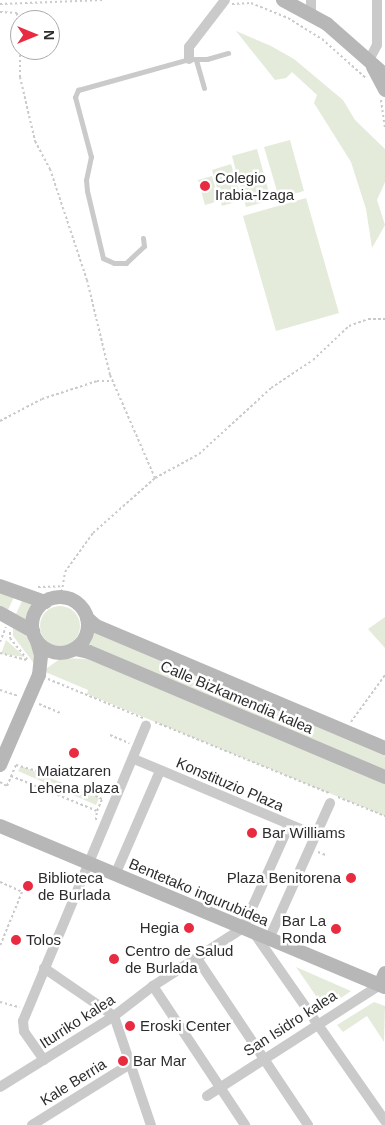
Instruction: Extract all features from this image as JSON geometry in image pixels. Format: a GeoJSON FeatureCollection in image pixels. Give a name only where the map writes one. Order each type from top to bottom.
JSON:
{"type":"FeatureCollection","features":[{"type":"Feature","properties":{"kind":"main road"},"geometry":{"type":"LineString","coordinates":[[283,0],[311,7],[385,75]]}},
{"type":"Feature","properties":{"kind":"main road"},"geometry":{"type":"LineString","coordinates":[[369,60],[382,92]]}},
{"type":"Feature","properties":{"kind":"main road"},"geometry":{"type":"LineString","coordinates":[[0,586],[45,602]]}},
{"type":"Feature","properties":{"kind":"main road"},"geometry":{"type":"LineString","coordinates":[[0,765],[39,675],[41,655],[35,636],[34,614],[45,602],[62,592],[78,604],[87,618],[86,636],[75,649],[60,653],[51,652],[35,636],[5,615]]}},
{"type":"Feature","properties":{"kind":"main road","name":"Calle Bizkamendia kalea"},"geometry":{"type":"LineString","coordinates":[[87,618],[96,626],[385,748]]}},
{"type":"Feature","properties":{"kind":"main road","name":"Calle Bizkamendia kalea"},"geometry":{"type":"LineString","coordinates":[[75,649],[89,652],[385,777]]}},
{"type":"Feature","properties":{"kind":"main road"},"geometry":{"type":"LineString","coordinates":[[39,675],[60,653]]}},
{"type":"Feature","properties":{"kind":"main road","name":"Bentetako ingurubidea"},"geometry":{"type":"LineString","coordinates":[[0,826],[269,939],[383,982]]}},
{"type":"Feature","properties":{"kind":"street"},"geometry":{"type":"LineString","coordinates":[[369,60],[377,45],[377,0]]}},
{"type":"Feature","properties":{"kind":"street"},"geometry":{"type":"LineString","coordinates":[[192,60],[189,47],[227,2]]}},
{"type":"Feature","properties":{"kind":"street"},"geometry":{"type":"LineString","coordinates":[[44,1060],[24,1032],[23,1021],[26,1009],[134,759],[148,722]]}},
{"type":"Feature","properties":{"kind":"street","name":"Konstituzio Plaza"},"geometry":{"type":"LineString","coordinates":[[134,759],[315,835]]}},
{"type":"Feature","properties":{"kind":"street","name":"Konstituzio Plaza"},"geometry":{"type":"LineString","coordinates":[[115,875],[160,770]]}},
{"type":"Feature","properties":{"kind":"street"},"geometry":{"type":"LineString","coordinates":[[269,939],[330,802]]}},
{"type":"Feature","properties":{"kind":"street","name":"Konstituzio Plaza"},"geometry":{"type":"LineString","coordinates":[[249,930],[289,824]]}},
{"type":"Feature","properties":{"kind":"street"},"geometry":{"type":"LineString","coordinates":[[249,930],[318,1024],[385,1121]]}},
{"type":"Feature","properties":{"kind":"street","name":"Iturriko kalea"},"geometry":{"type":"LineString","coordinates":[[0,1087],[114,1016],[153,986],[196,957],[249,930]]}},
{"type":"Feature","properties":{"kind":"street"},"geometry":{"type":"LineString","coordinates":[[196,957],[308,1125]]}},
{"type":"Feature","properties":{"kind":"street"},"geometry":{"type":"LineString","coordinates":[[44,968],[114,1016],[151,1125]]}},
{"type":"Feature","properties":{"kind":"street","name":"San Isidro kalea"},"geometry":{"type":"LineString","coordinates":[[207,1096],[383,982]]}},
{"type":"Feature","properties":{"kind":"street"},"geometry":{"type":"LineString","coordinates":[[153,986],[245,1125]]}},
{"type":"Feature","properties":{"kind":"street","name":"Kale Berria"},"geometry":{"type":"LineString","coordinates":[[32,1125],[130,1064]]}},
{"type":"Feature","properties":{"kind":"lane"},"geometry":{"type":"LineString","coordinates":[[143,238],[144,246],[126,262],[114,263],[103,258],[86,180],[91,157],[76,97],[84,86],[192,60],[228,54]]}},
{"type":"Feature","properties":{"kind":"lane"},"geometry":{"type":"LineString","coordinates":[[192,60],[204,88]]}},
{"type":"Feature","properties":{"kind":"path"},"geometry":{"type":"LineString","coordinates":[[0,4],[104,0]]}},
{"type":"Feature","properties":{"kind":"path"},"geometry":{"type":"LineString","coordinates":[[227,2],[250,3],[299,24],[333,48],[370,83]]}},
{"type":"Feature","properties":{"kind":"path"},"geometry":{"type":"LineString","coordinates":[[20,60],[20,77],[27,113],[87,280],[112,381],[155,478]]}},
{"type":"Feature","properties":{"kind":"path"},"geometry":{"type":"LineString","coordinates":[[382,92],[385,130]]}},
{"type":"Feature","properties":{"kind":"path"},"geometry":{"type":"LineString","coordinates":[[36,587],[62,592],[65,572],[93,533],[155,478],[199,454],[271,388],[313,360],[349,326],[368,319],[385,319]]}},
{"type":"Feature","properties":{"kind":"path"},"geometry":{"type":"LineString","coordinates":[[0,421],[42,399],[97,381],[112,381]]}},
{"type":"Feature","properties":{"kind":"path"},"geometry":{"type":"LineString","coordinates":[[0,642],[5,615]]}},
{"type":"Feature","properties":{"kind":"path"},"geometry":{"type":"LineString","coordinates":[[5,615],[10,638],[39,675],[148,722],[385,816]]}},
{"type":"Feature","properties":{"kind":"path"},"geometry":{"type":"LineString","coordinates":[[0,653],[28,660]]}},
{"type":"Feature","properties":{"kind":"path"},"geometry":{"type":"LineString","coordinates":[[352,720],[385,676]]}},
{"type":"Feature","properties":{"kind":"path"},"geometry":{"type":"LineString","coordinates":[[0,690],[28,699],[62,714]]}},
{"type":"Feature","properties":{"kind":"path"},"geometry":{"type":"LineString","coordinates":[[110,735],[139,747]]}},
{"type":"Feature","properties":{"kind":"path"},"geometry":{"type":"LineString","coordinates":[[0,782],[7,786],[16,764],[38,771]]}},
{"type":"Feature","properties":{"kind":"path"},"geometry":{"type":"LineString","coordinates":[[11,776],[97,811],[102,799],[86,791]]}},
{"type":"Feature","properties":{"kind":"path"},"geometry":{"type":"LineString","coordinates":[[56,794],[61,781]]}},
{"type":"Feature","properties":{"kind":"path"},"geometry":{"type":"LineString","coordinates":[[0,882],[22,892],[0,946]]}},
{"type":"Feature","properties":{"kind":"path"},"geometry":{"type":"LineString","coordinates":[[0,1002],[26,1009]]}},
{"type":"Feature","properties":{"kind":"green space"},"geometry":{"type":"Polygon","coordinates":[[[236,31],[271,46],[294,59],[343,100],[355,120],[385,149],[385,182],[377,200],[385,225],[372,248],[366,209],[351,162],[314,103],[317,95],[292,72],[286,78],[275,80],[236,31]]]}},
{"type":"Feature","properties":{"kind":"green space"},"geometry":{"type":"Polygon","coordinates":[[[290,140],[304,191],[279,198],[264,147],[290,140]]]}},
{"type":"Feature","properties":{"kind":"green space"},"geometry":{"type":"Polygon","coordinates":[[[257,149],[271,200],[246,207],[232,156],[257,149]]]}},
{"type":"Feature","properties":{"kind":"green space"},"geometry":{"type":"Polygon","coordinates":[[[231,164],[242,200],[222,206],[212,170],[231,164]]]}},
{"type":"Feature","properties":{"kind":"green space"},"geometry":{"type":"Polygon","coordinates":[[[212,176],[219,201],[205,205],[198,180],[212,176]]]}},
{"type":"Feature","properties":{"kind":"green space"},"geometry":{"type":"Polygon","coordinates":[[[306,198],[339,313],[276,331],[243,216],[306,198]]]}},
{"type":"Feature","properties":{"kind":"green space"},"geometry":{"type":"Polygon","coordinates":[[[0,592],[14,597],[8,610],[0,608],[0,592]]]}},
{"type":"Feature","properties":{"kind":"green space"},"geometry":{"type":"Polygon","coordinates":[[[22,601],[33,605],[27,620],[16,614],[22,601]]]}},
{"type":"Feature","properties":{"kind":"green space"},"geometry":{"type":"Polygon","coordinates":[[[64,606],[71,609],[77,615],[80,626],[79,634],[71,643],[64,646],[56,646],[49,643],[41,634],[40,622],[43,615],[52,607],[64,606]]]}},
{"type":"Feature","properties":{"kind":"green space"},"geometry":{"type":"Polygon","coordinates":[[[385,617],[385,648],[368,629],[385,617]]]}},
{"type":"Feature","properties":{"kind":"green space"},"geometry":{"type":"Polygon","coordinates":[[[13,624],[25,634],[36,653],[36,666],[13,636],[13,624]]]}},
{"type":"Feature","properties":{"kind":"green space"},"geometry":{"type":"Polygon","coordinates":[[[93,630],[385,756],[385,772],[87,645],[93,630]]]}},
{"type":"Feature","properties":{"kind":"green space"},"geometry":{"type":"Polygon","coordinates":[[[6,640],[25,657],[1,654],[6,640]]]}},
{"type":"Feature","properties":{"kind":"green space"},"geometry":{"type":"Polygon","coordinates":[[[61,658],[91,659],[385,784],[385,816],[87,694],[88,690],[43,671],[61,658]]]}},
{"type":"Feature","properties":{"kind":"green space"},"geometry":{"type":"Polygon","coordinates":[[[21,766],[99,798],[96,805],[18,771],[21,766]]]}},
{"type":"Feature","properties":{"kind":"green space"},"geometry":{"type":"Polygon","coordinates":[[[296,967],[351,991],[325,1009],[296,967]]]}},
{"type":"Feature","properties":{"kind":"green space"},"geometry":{"type":"Polygon","coordinates":[[[374,1002],[385,1006],[384,1042],[367,1016],[343,1032],[337,1025],[374,1002]]]}},
{"type":"Feature","properties":{"kind":"place","name":"Colegio Irabia-Izaga"},"geometry":{"type":"Point","coordinates":[205,186]}},
{"type":"Feature","properties":{"kind":"place","name":"Maiatzaren Lehena plaza"},"geometry":{"type":"Point","coordinates":[74,753]}},
{"type":"Feature","properties":{"kind":"place","name":"Bar Williams"},"geometry":{"type":"Point","coordinates":[252,833]}},
{"type":"Feature","properties":{"kind":"place","name":"Plaza Benitorena"},"geometry":{"type":"Point","coordinates":[351,878]}},
{"type":"Feature","properties":{"kind":"place","name":"Biblioteca de Burlada"},"geometry":{"type":"Point","coordinates":[28,886]}},
{"type":"Feature","properties":{"kind":"place","name":"Hegia"},"geometry":{"type":"Point","coordinates":[189,928]}},
{"type":"Feature","properties":{"kind":"place","name":"Bar La Ronda"},"geometry":{"type":"Point","coordinates":[336,929]}},
{"type":"Feature","properties":{"kind":"place","name":"Tolos"},"geometry":{"type":"Point","coordinates":[16,940]}},
{"type":"Feature","properties":{"kind":"place","name":"Centro de Salud de Burlada"},"geometry":{"type":"Point","coordinates":[114,959]}},
{"type":"Feature","properties":{"kind":"place","name":"Eroski Center"},"geometry":{"type":"Point","coordinates":[130,1026]}},
{"type":"Feature","properties":{"kind":"place","name":"Bar Mar"},"geometry":{"type":"Point","coordinates":[123,1061]}}]}
